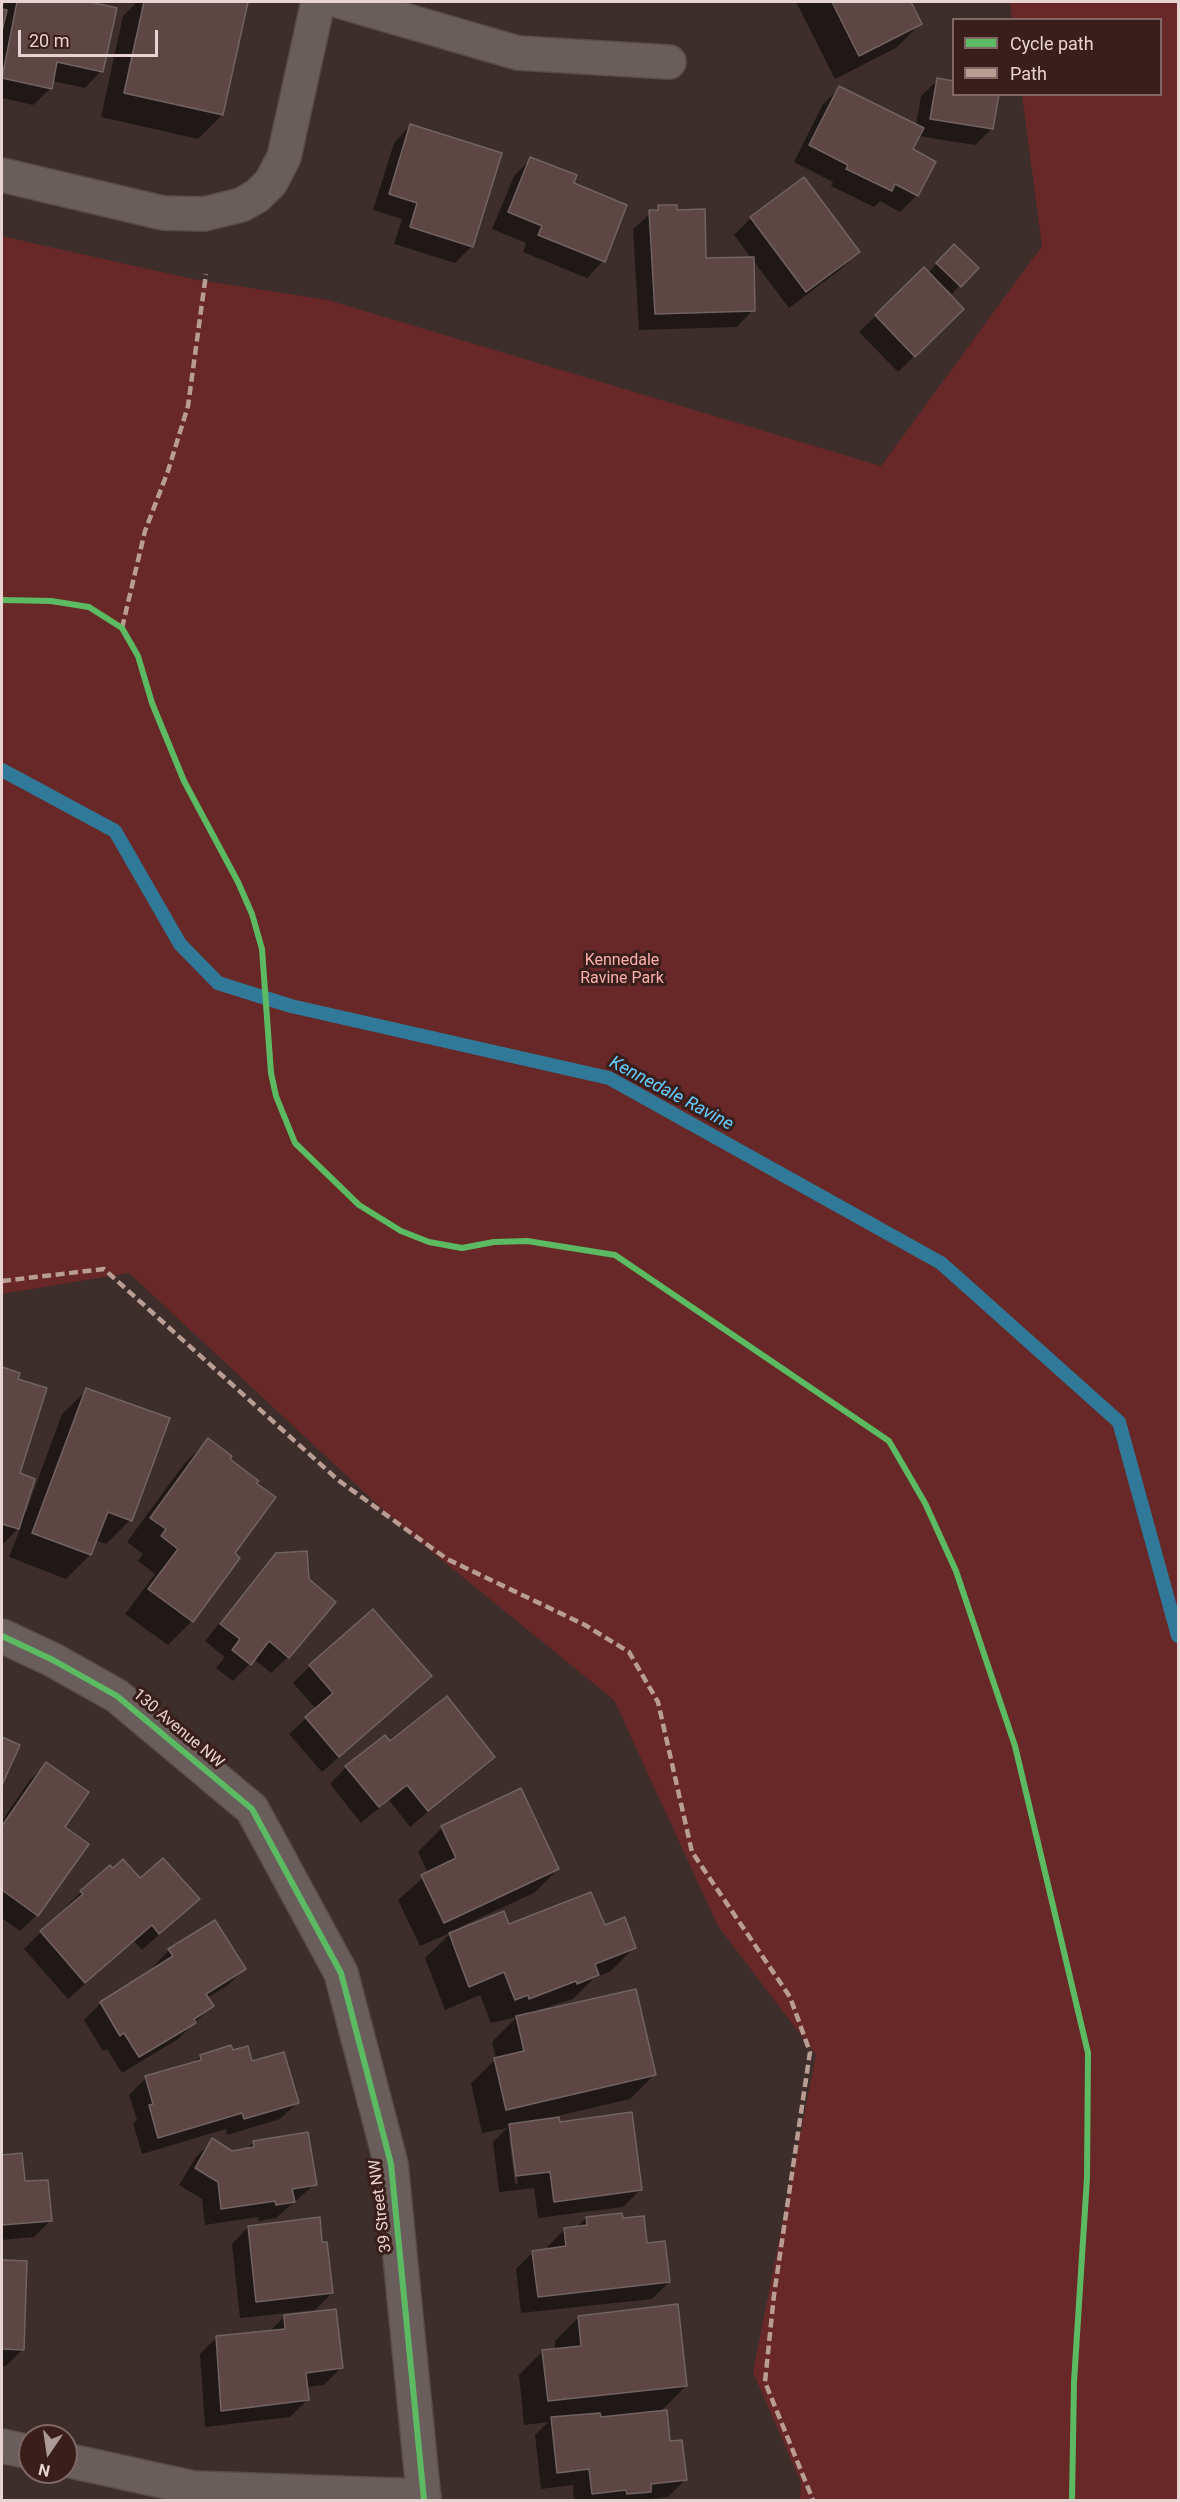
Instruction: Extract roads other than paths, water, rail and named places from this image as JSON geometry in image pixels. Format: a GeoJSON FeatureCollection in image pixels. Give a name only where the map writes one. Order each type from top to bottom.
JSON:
{"type":"FeatureCollection","features":[{"type":"Feature","properties":{"kind":"street"},"geometry":{"type":"LineString","coordinates":[[2,175],[164,213],[204,214],[225,211],[249,201],[271,182],[284,156],[318,2]]}},
{"type":"Feature","properties":{"kind":"street"},"geometry":{"type":"LineString","coordinates":[[342,2],[518,53],[669,62]]}},
{"type":"Feature","properties":{"kind":"street","name":"130 Avenue NW"},"geometry":{"type":"LineString","coordinates":[[2,1636],[53,1660],[117,1696],[252,1809],[295,1889]]}},
{"type":"Feature","properties":{"kind":"street","name":"39 Street NW"},"geometry":{"type":"LineString","coordinates":[[295,1889],[341,1973],[391,2164],[424,2498]]}},
{"type":"Feature","properties":{"kind":"street"},"geometry":{"type":"LineString","coordinates":[[2,2446],[18,2449]]}},
{"type":"Feature","properties":{"kind":"street"},"geometry":{"type":"LineString","coordinates":[[78,2463],[194,2488],[424,2498]]}},
{"type":"Feature","properties":{"kind":"waterway","name":"Kennedale Ravine"},"geometry":{"type":"LineString","coordinates":[[2,770],[115,831],[180,944],[218,983],[291,1006],[609,1078],[941,1263],[1119,1422],[1178,1636]]}},
{"type":"Feature","properties":{"kind":"park label","name":"Kennedale Ravine Park"},"geometry":{"type":"Point","coordinates":[622,970]}}]}
